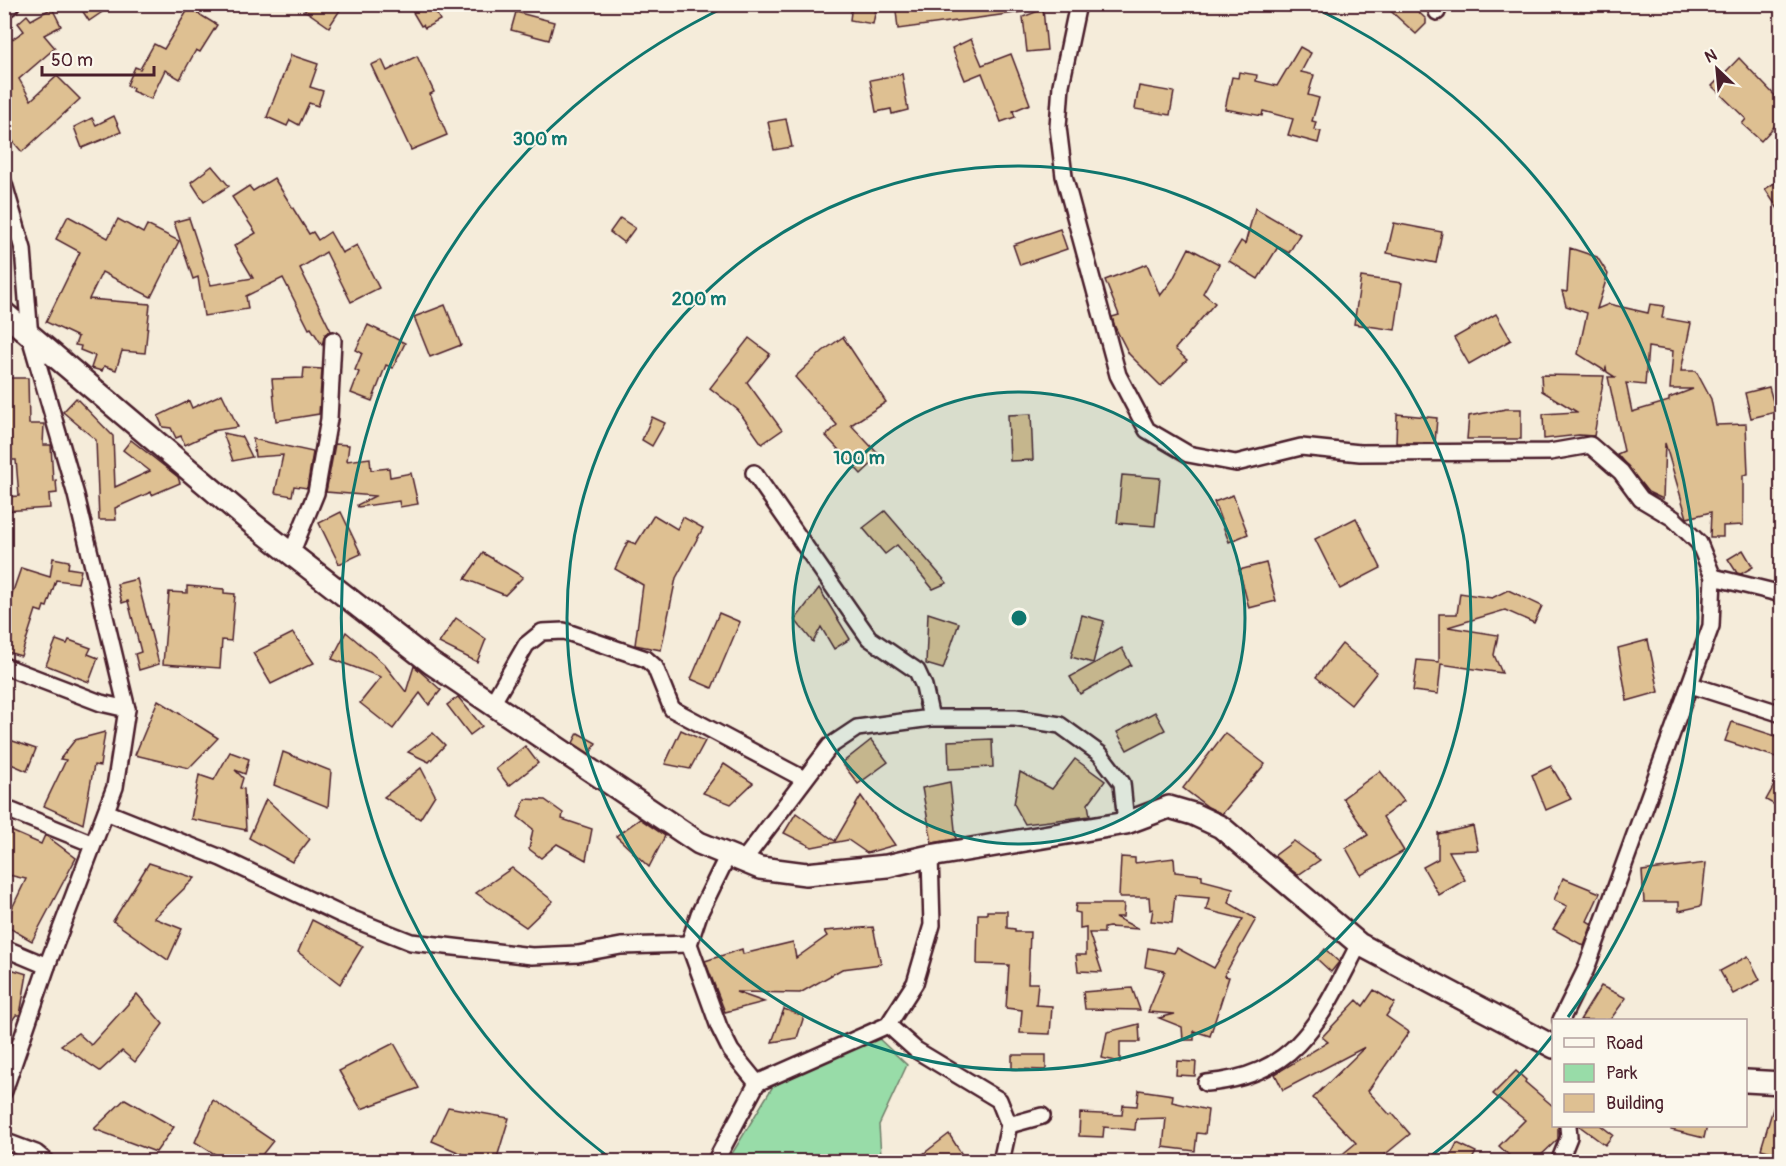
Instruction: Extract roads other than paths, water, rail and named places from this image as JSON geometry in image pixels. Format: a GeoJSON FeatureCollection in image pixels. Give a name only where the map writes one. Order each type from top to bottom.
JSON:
{"type":"FeatureCollection","features":[{"type":"Feature","properties":{"kind":"street"},"geometry":{"type":"LineString","coordinates":[[1077,4],[1060,95],[1058,127],[1064,176],[1118,375],[1147,430],[1188,454],[1236,463],[1302,447],[1359,453],[1539,452],[1590,445],[1621,472],[1641,499],[1673,519],[1699,543],[1713,577],[1710,626],[1691,684],[1586,969],[1561,1019]]}},
{"type":"Feature","properties":{"kind":"street"},"geometry":{"type":"LineString","coordinates":[[4,184],[22,249],[30,337],[76,495],[127,709],[115,787],[47,966],[5,1090]]}},
{"type":"Feature","properties":{"kind":"street"},"geometry":{"type":"LineString","coordinates":[[4,313],[291,554],[431,663],[699,843],[760,868],[806,874],[887,866],[930,856],[1126,823],[1169,807],[1193,814],[1221,827],[1359,944],[1552,1043]]}},
{"type":"Feature","properties":{"kind":"street"},"geometry":{"type":"LineString","coordinates":[[291,554],[316,493],[329,419],[333,340]]}},
{"type":"Feature","properties":{"kind":"street"},"geometry":{"type":"LineString","coordinates":[[754,473],[869,638],[916,670],[924,686],[932,718]]}},
{"type":"Feature","properties":{"kind":"street"},"geometry":{"type":"LineString","coordinates":[[1713,577],[1782,594]]}},
{"type":"Feature","properties":{"kind":"street"},"geometry":{"type":"LineString","coordinates":[[492,704],[526,645],[543,632],[564,631],[646,658],[655,667],[672,709],[804,779]]}},
{"type":"Feature","properties":{"kind":"street"},"geometry":{"type":"LineString","coordinates":[[4,666],[101,703],[127,709]]}},
{"type":"Feature","properties":{"kind":"street"},"geometry":{"type":"LineString","coordinates":[[1691,684],[1782,714]]}},
{"type":"Feature","properties":{"kind":"street"},"geometry":{"type":"LineString","coordinates":[[758,1083],[731,1051],[719,1027],[689,944],[699,914],[735,858],[830,746],[857,728],[932,718],[1015,718],[1059,724],[1100,754],[1122,783],[1126,823]]}},
{"type":"Feature","properties":{"kind":"street"},"geometry":{"type":"LineString","coordinates":[[4,808],[93,844]]}},
{"type":"Feature","properties":{"kind":"street"},"geometry":{"type":"LineString","coordinates":[[106,812],[222,858],[340,914],[411,942],[532,956],[578,954],[621,946],[689,944]]}},
{"type":"Feature","properties":{"kind":"street"},"geometry":{"type":"LineString","coordinates":[[715,1161],[758,1083],[888,1025],[915,983],[932,925],[930,856]]}},
{"type":"Feature","properties":{"kind":"street"},"geometry":{"type":"LineString","coordinates":[[1206,1083],[1239,1078],[1277,1063],[1309,1034],[1359,944]]}},
{"type":"Feature","properties":{"kind":"street"},"geometry":{"type":"LineString","coordinates":[[4,948],[47,966]]}},
{"type":"Feature","properties":{"kind":"street"},"geometry":{"type":"LineString","coordinates":[[888,1025],[916,1050],[999,1100],[1009,1125],[1000,1161]]}},
{"type":"Feature","properties":{"kind":"street"},"geometry":{"type":"LineString","coordinates":[[1747,1081],[1782,1083]]}},
{"type":"Feature","properties":{"kind":"street"},"geometry":{"type":"LineString","coordinates":[[1009,1125],[1042,1116]]}},
{"type":"Feature","properties":{"kind":"street"},"geometry":{"type":"LineString","coordinates":[[1559,1161],[1569,1137],[1568,1127]]}},
{"type":"Feature","properties":{"kind":"street"},"geometry":{"type":"LineString","coordinates":[[4,1141],[36,1153],[47,1161]]}}]}
